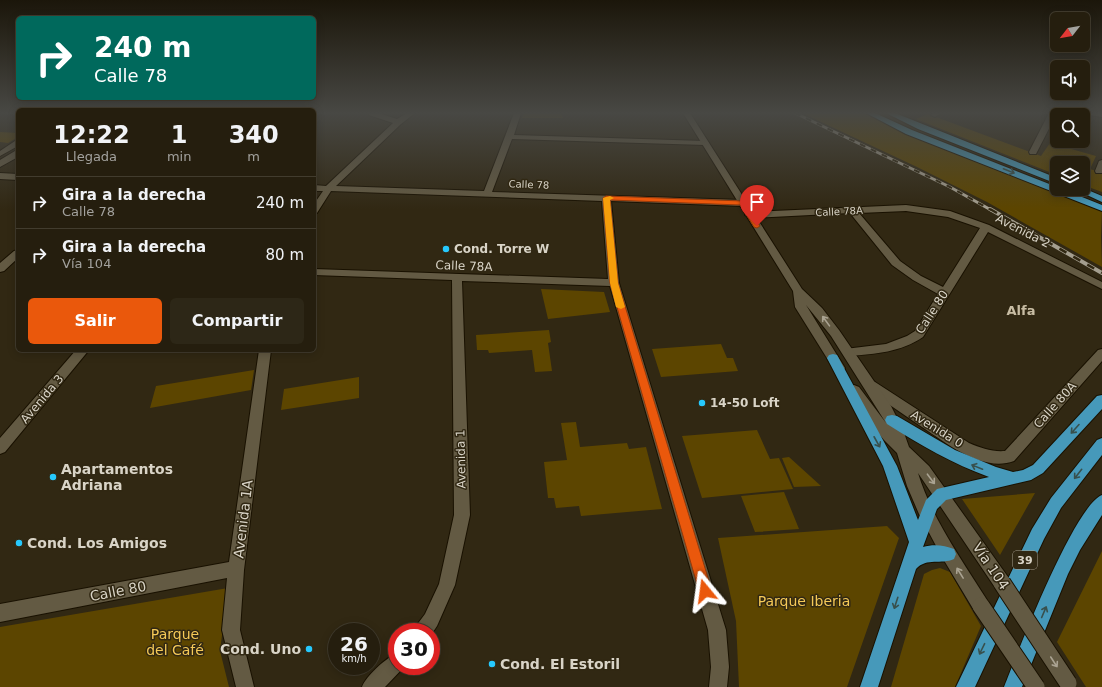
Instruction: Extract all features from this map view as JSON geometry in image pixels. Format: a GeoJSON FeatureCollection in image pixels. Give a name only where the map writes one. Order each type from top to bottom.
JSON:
{"type":"FeatureCollection","features":[{"type":"Feature","properties":{"kind":"highway"},"geometry":{"type":"LineString","coordinates":[[943,145],[1102,208]]}},
{"type":"Feature","properties":{"kind":"highway"},"geometry":{"type":"LineString","coordinates":[[966,145],[1050,178]]}},
{"type":"Feature","properties":{"kind":"highway"},"geometry":{"type":"LineString","coordinates":[[1090,194],[1102,198]]}},
{"type":"Feature","properties":{"kind":"highway"},"geometry":{"type":"LineString","coordinates":[[833,358],[841,376],[885,457],[906,508],[917,542]]}},
{"type":"Feature","properties":{"kind":"highway"},"geometry":{"type":"LineString","coordinates":[[869,687],[917,542],[927,515],[936,499],[942,494],[1026,476],[1038,469],[1102,400]]}},
{"type":"Feature","properties":{"kind":"highway"},"geometry":{"type":"LineString","coordinates":[[892,420],[936,448],[961,461],[1014,479]]}},
{"type":"Feature","properties":{"kind":"highway","name":"39"},"geometry":{"type":"LineString","coordinates":[[965,687],[1038,534],[1056,503],[1102,444]]}},
{"type":"Feature","properties":{"kind":"highway"},"geometry":{"type":"LineString","coordinates":[[1013,687],[1069,554],[1089,519],[1102,502]]}},
{"type":"Feature","properties":{"kind":"highway"},"geometry":{"type":"LineString","coordinates":[[909,566],[913,560],[919,556],[932,553],[948,554]]}},
{"type":"Feature","properties":{"kind":"street"},"geometry":{"type":"LineString","coordinates":[[0,154],[15,145]]}},
{"type":"Feature","properties":{"kind":"street"},"geometry":{"type":"LineString","coordinates":[[316,208],[329,188],[374,145]]}},
{"type":"Feature","properties":{"kind":"street"},"geometry":{"type":"LineString","coordinates":[[487,194],[506,145]]}},
{"type":"Feature","properties":{"kind":"street","name":"Vía 104"},"geometry":{"type":"LineString","coordinates":[[706,145],[798,291],[813,304],[848,352],[892,420],[905,450],[918,494],[927,515],[948,554],[1036,687]]}},
{"type":"Feature","properties":{"kind":"street"},"geometry":{"type":"LineString","coordinates":[[1033,152],[1037,145]]}},
{"type":"Feature","properties":{"kind":"street"},"geometry":{"type":"LineString","coordinates":[[0,164],[16,154]]}},
{"type":"Feature","properties":{"kind":"street"},"geometry":{"type":"LineString","coordinates":[[0,176],[16,177]]}},
{"type":"Feature","properties":{"kind":"street","name":"Calle 78"},"geometry":{"type":"LineString","coordinates":[[316,188],[743,203]]}},
{"type":"Feature","properties":{"kind":"street"},"geometry":{"type":"LineString","coordinates":[[606,198],[614,283],[717,630],[720,667],[718,687]]}},
{"type":"Feature","properties":{"kind":"street","name":"Calle 78A"},"geometry":{"type":"LineString","coordinates":[[750,215],[906,208],[929,210]]}},
{"type":"Feature","properties":{"kind":"street"},"geometry":{"type":"LineString","coordinates":[[852,210],[896,263],[917,278],[945,293]]}},
{"type":"Feature","properties":{"kind":"street","name":"Avenida 2"},"geometry":{"type":"LineString","coordinates":[[929,210],[950,214],[986,227],[1102,286]]}},
{"type":"Feature","properties":{"kind":"street","name":"Calle 80"},"geometry":{"type":"LineString","coordinates":[[848,352],[894,348],[911,340],[919,334],[986,227]]}},
{"type":"Feature","properties":{"kind":"street"},"geometry":{"type":"LineString","coordinates":[[0,269],[16,257]]}},
{"type":"Feature","properties":{"kind":"street","name":"Calle 78A"},"geometry":{"type":"LineString","coordinates":[[316,272],[614,283]]}},
{"type":"Feature","properties":{"kind":"street","name":"Avenida 1"},"geometry":{"type":"LineString","coordinates":[[429,623],[447,585],[462,515],[457,278]]}},
{"type":"Feature","properties":{"kind":"street","name":"Vía 104"},"geometry":{"type":"LineString","coordinates":[[798,291],[801,306],[833,358],[870,413],[889,436],[924,470],[942,494],[1069,685]]}},
{"type":"Feature","properties":{"kind":"street","name":"Avenida 3"},"geometry":{"type":"LineString","coordinates":[[0,448],[81,352]]}},
{"type":"Feature","properties":{"kind":"street","name":"Avenida 1A"},"geometry":{"type":"LineString","coordinates":[[245,687],[231,630],[236,570],[265,352]]}},
{"type":"Feature","properties":{"kind":"street","name":"Calle 80A"},"geometry":{"type":"LineString","coordinates":[[1009,456],[1102,353]]}},
{"type":"Feature","properties":{"kind":"street","name":"Avenida 0"},"geometry":{"type":"LineString","coordinates":[[870,385],[964,446],[983,455],[997,458],[1009,456]]}},
{"type":"Feature","properties":{"kind":"street","name":"Calle 80"},"geometry":{"type":"LineString","coordinates":[[0,613],[223,570],[236,570]]}},
{"type":"Feature","properties":{"kind":"street"},"geometry":{"type":"LineString","coordinates":[[371,687],[388,671]]}},
{"type":"Feature","properties":{"kind":"green space"},"geometry":{"type":"Polygon","coordinates":[[[870,145],[943,145],[1050,189],[1050,196],[1068,196],[1102,210],[1102,267],[987,202],[870,145]]]}},
{"type":"Feature","properties":{"kind":"green space"},"geometry":{"type":"Polygon","coordinates":[[[982,145],[1012,145],[1041,156],[1050,145],[1050,148],[1068,148],[1096,156],[1090,169],[1090,156],[1050,156],[1050,172],[982,145]]]}},
{"type":"Feature","properties":{"kind":"green space"},"geometry":{"type":"Polygon","coordinates":[[[1090,169],[1102,173],[1102,192],[1090,188],[1090,169]]]}},
{"type":"Feature","properties":{"kind":"green space"},"geometry":{"type":"Polygon","coordinates":[[[541,289],[604,292],[610,312],[548,319],[541,289]]]}},
{"type":"Feature","properties":{"kind":"green space"},"geometry":{"type":"Polygon","coordinates":[[[549,330],[551,342],[548,343],[552,371],[535,372],[532,350],[489,353],[488,350],[477,350],[476,335],[549,330]]]}},
{"type":"Feature","properties":{"kind":"green space"},"geometry":{"type":"Polygon","coordinates":[[[721,344],[727,358],[733,358],[738,371],[661,377],[652,349],[721,344]]]}},
{"type":"Feature","properties":{"kind":"green space"},"geometry":{"type":"Polygon","coordinates":[[[254,370],[251,390],[150,408],[156,386],[254,370]]]}},
{"type":"Feature","properties":{"kind":"green space"},"geometry":{"type":"Polygon","coordinates":[[[359,377],[359,398],[281,410],[284,389],[359,377]]]}},
{"type":"Feature","properties":{"kind":"green space"},"geometry":{"type":"Polygon","coordinates":[[[576,422],[580,447],[627,443],[629,449],[646,447],[662,509],[581,516],[579,506],[556,508],[554,498],[548,498],[544,462],[567,460],[561,423],[576,422]]]}},
{"type":"Feature","properties":{"kind":"green space"},"geometry":{"type":"Polygon","coordinates":[[[757,430],[770,459],[779,458],[793,489],[702,498],[682,436],[757,430]]]}},
{"type":"Feature","properties":{"kind":"green space"},"geometry":{"type":"Polygon","coordinates":[[[789,457],[821,486],[794,487],[782,458],[789,457]]]}},
{"type":"Feature","properties":{"kind":"green space"},"geometry":{"type":"Polygon","coordinates":[[[784,492],[799,529],[755,532],[741,496],[784,492]]]}},
{"type":"Feature","properties":{"kind":"green space"},"geometry":{"type":"Polygon","coordinates":[[[1035,493],[1000,555],[962,499],[1035,493]]]}},
{"type":"Feature","properties":{"kind":"green space","name":"Parque Iberia"},"geometry":{"type":"Polygon","coordinates":[[[887,526],[899,538],[847,687],[739,687],[736,621],[718,538],[887,526]]]}},
{"type":"Feature","properties":{"kind":"green space"},"geometry":{"type":"Polygon","coordinates":[[[1102,551],[1102,687],[1086,687],[1057,642],[1102,551]]]}},
{"type":"Feature","properties":{"kind":"green space"},"geometry":{"type":"Polygon","coordinates":[[[940,568],[950,572],[981,626],[955,687],[891,687],[924,574],[940,568]]]}},
{"type":"Feature","properties":{"kind":"green space","name":"Parque del Café"},"geometry":{"type":"Polygon","coordinates":[[[228,588],[220,651],[229,687],[0,687],[0,627],[228,588]]]}},
{"type":"Feature","properties":{"kind":"railway"},"geometry":{"type":"LineString","coordinates":[[862,145],[950,187],[991,210]]}},
{"type":"Feature","properties":{"kind":"railway"},"geometry":{"type":"LineString","coordinates":[[990,209],[1102,273]]}},
{"type":"Feature","properties":{"kind":"slow traffic"},"geometry":{"type":"LineString","coordinates":[[610,198],[606,198],[614,283],[621,307]]}},
{"type":"Feature","properties":{"kind":"place","name":"Cond. Torre W"},"geometry":{"type":"Point","coordinates":[446,249]}},
{"type":"Feature","properties":{"kind":"place","name":"14-50 Loft"},"geometry":{"type":"Point","coordinates":[702,403]}},
{"type":"Feature","properties":{"kind":"place","name":"Apartamentos Adriana"},"geometry":{"type":"Point","coordinates":[53,477]}},
{"type":"Feature","properties":{"kind":"place","name":"Cond. Los Amigos"},"geometry":{"type":"Point","coordinates":[19,543]}},
{"type":"Feature","properties":{"kind":"place","name":"Cond. Uno"},"geometry":{"type":"Point","coordinates":[309,649]}},
{"type":"Feature","properties":{"kind":"place","name":"Cond. El Estoril"},"geometry":{"type":"Point","coordinates":[492,664]}},
{"type":"Feature","properties":{"kind":"district","name":"Alfa"},"geometry":{"type":"Point","coordinates":[1021,310]}},
{"type":"Feature","properties":{"kind":"route"},"geometry":{"type":"LineString","coordinates":[[705,591],[614,283],[606,198],[743,203],[757,226]]}}]}
